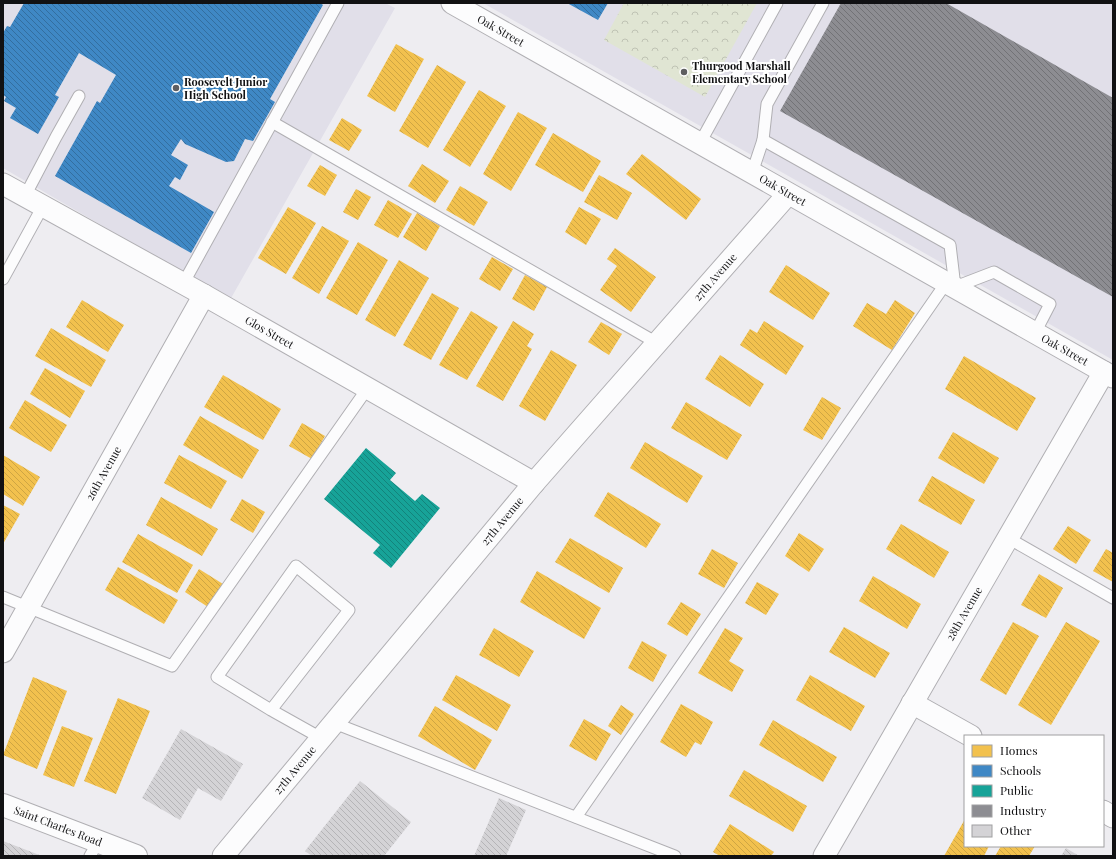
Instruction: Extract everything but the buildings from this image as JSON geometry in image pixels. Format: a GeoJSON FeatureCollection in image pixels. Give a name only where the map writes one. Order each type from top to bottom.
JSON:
{"type":"FeatureCollection","features":[{"type":"Feature","properties":{"kind":"main road","name":"Saint Charles Road"},"geometry":{"type":"LineString","coordinates":[[3,805],[94,849],[136,856]]}},
{"type":"Feature","properties":{"kind":"street","name":"Oak Street"},"geometry":{"type":"LineString","coordinates":[[452,3],[1108,375]]}},
{"type":"Feature","properties":{"kind":"street","name":"Glos Street"},"geometry":{"type":"LineString","coordinates":[[3,184],[204,295],[534,483]]}},
{"type":"Feature","properties":{"kind":"street","name":"27th Avenue"},"geometry":{"type":"LineString","coordinates":[[223,856],[534,483],[788,194]]}},
{"type":"Feature","properties":{"kind":"street","name":"26th Avenue"},"geometry":{"type":"LineString","coordinates":[[3,652],[204,295]]}},
{"type":"Feature","properties":{"kind":"street","name":"28th Avenue"},"geometry":{"type":"LineString","coordinates":[[824,856],[1008,538],[1108,375]]}},
{"type":"Feature","properties":{"kind":"street"},"geometry":{"type":"LineString","coordinates":[[912,703],[969,735]]}},
{"type":"Feature","properties":{"kind":"street"},"geometry":{"type":"LineString","coordinates":[[1104,812],[1113,817]]}},
{"type":"Feature","properties":{"kind":"lane"},"geometry":{"type":"LineString","coordinates":[[182,284],[338,3]]}},
{"type":"Feature","properties":{"kind":"lane"},"geometry":{"type":"LineString","coordinates":[[700,143],[777,3]]}},
{"type":"Feature","properties":{"kind":"lane"},"geometry":{"type":"LineString","coordinates":[[752,173],[763,140],[767,104],[823,3]]}},
{"type":"Feature","properties":{"kind":"lane"},"geometry":{"type":"LineString","coordinates":[[25,196],[56,137],[80,96]]}},
{"type":"Feature","properties":{"kind":"lane"},"geometry":{"type":"LineString","coordinates":[[272,122],[657,343]]}},
{"type":"Feature","properties":{"kind":"lane"},"geometry":{"type":"LineString","coordinates":[[576,817],[950,285],[950,245],[763,140]]}},
{"type":"Feature","properties":{"kind":"lane"},"geometry":{"type":"LineString","coordinates":[[3,279],[43,206]]}},
{"type":"Feature","properties":{"kind":"lane"},"geometry":{"type":"LineString","coordinates":[[950,285],[994,272],[1050,304],[1035,333]]}},
{"type":"Feature","properties":{"kind":"lane"},"geometry":{"type":"LineString","coordinates":[[3,597],[172,666],[367,388]]}},
{"type":"Feature","properties":{"kind":"lane"},"geometry":{"type":"LineString","coordinates":[[1008,538],[1113,598]]}},
{"type":"Feature","properties":{"kind":"lane"},"geometry":{"type":"LineString","coordinates":[[271,710],[349,610],[296,566],[217,677],[271,710],[576,817],[675,856]]}},
{"type":"Feature","properties":{"kind":"shaded area","name":"Roosevelt Junior High School"},"geometry":{"type":"Polygon","coordinates":[[[3,3],[385,3],[395,8],[230,300],[3,168],[3,3]]]}},
{"type":"Feature","properties":{"kind":"shaded area"},"geometry":{"type":"Polygon","coordinates":[[[483,3],[1113,3],[1113,360],[725,140],[483,3]]]}},
{"type":"Feature","properties":{"kind":"green space"},"geometry":{"type":"Polygon","coordinates":[[[624,3],[757,3],[705,97],[604,40],[624,3]]]}},
{"type":"Feature","properties":{"kind":"place","name":"Thurgood Marshall Elementary School"},"geometry":{"type":"Point","coordinates":[684,72]}},
{"type":"Feature","properties":{"kind":"place","name":"Roosevelt Junior High School"},"geometry":{"type":"Point","coordinates":[176,88]}}]}
